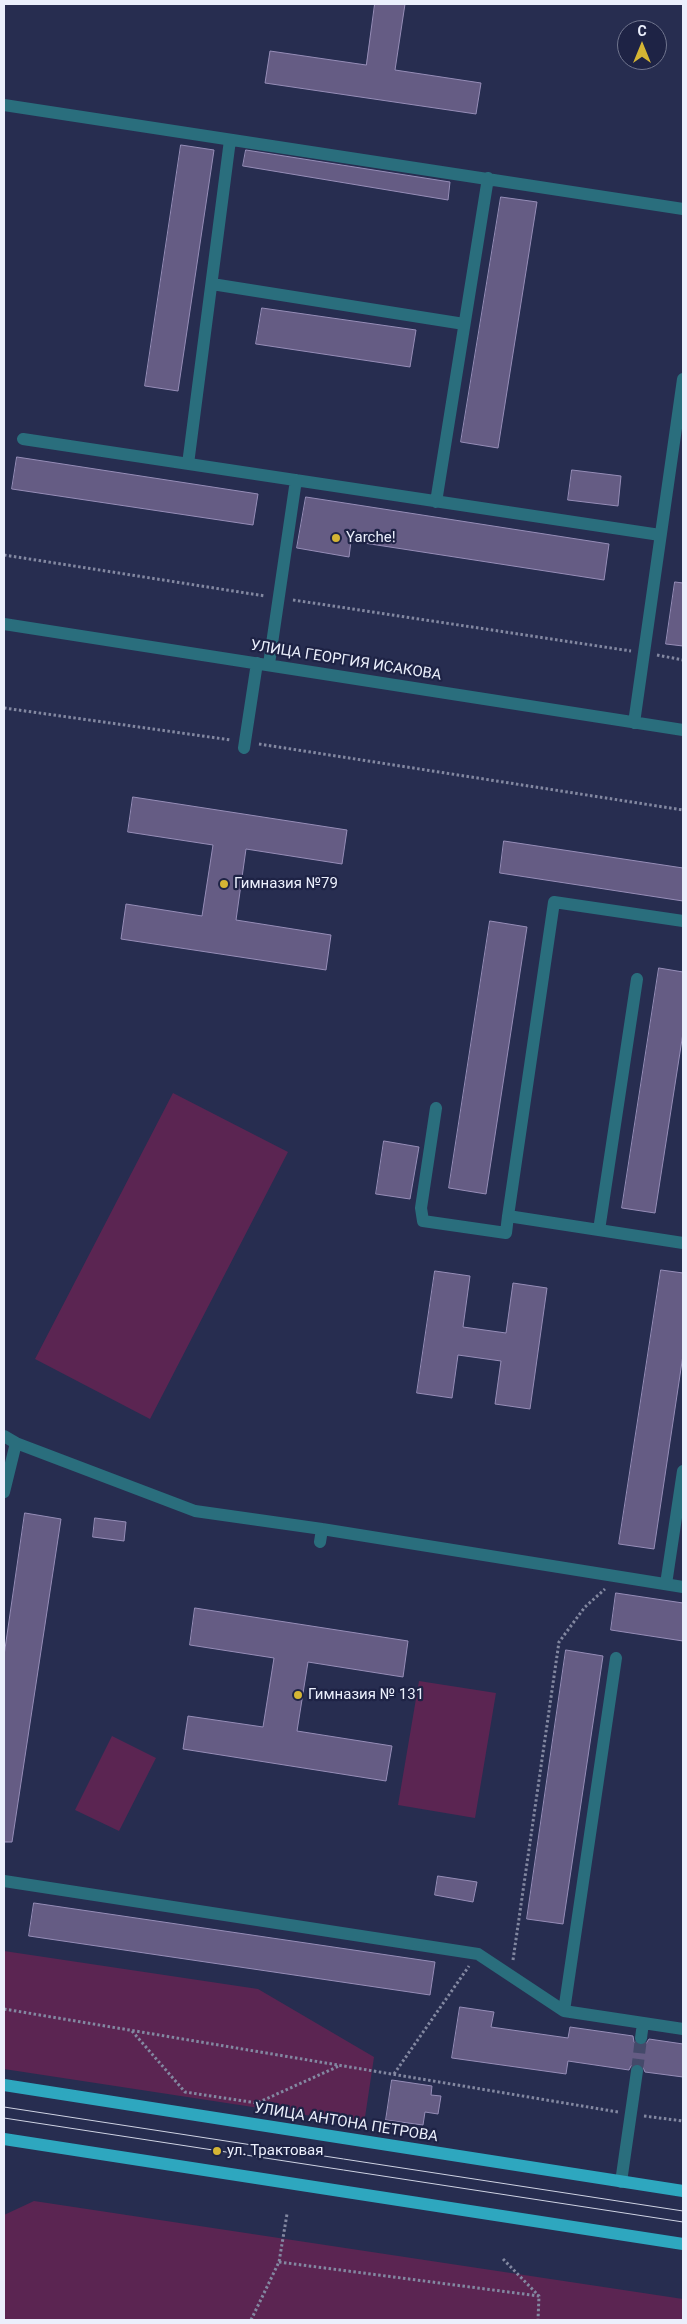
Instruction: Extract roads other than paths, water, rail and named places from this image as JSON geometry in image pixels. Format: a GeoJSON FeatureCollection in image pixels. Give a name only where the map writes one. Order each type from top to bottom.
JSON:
{"type":"FeatureCollection","features":[{"type":"Feature","properties":{"kind":"main road","name":"УЛИЦА АНТОНА ПЕТРОВА"},"geometry":{"type":"LineString","coordinates":[[4,2085],[683,2191]]}},
{"type":"Feature","properties":{"kind":"main road"},"geometry":{"type":"LineString","coordinates":[[4,2139],[683,2244]]}},
{"type":"Feature","properties":{"kind":"street"},"geometry":{"type":"LineString","coordinates":[[4,105],[683,209]]}},
{"type":"Feature","properties":{"kind":"street"},"geometry":{"type":"LineString","coordinates":[[188,464],[230,140]]}},
{"type":"Feature","properties":{"kind":"street"},"geometry":{"type":"LineString","coordinates":[[436,502],[488,178]]}},
{"type":"Feature","properties":{"kind":"street"},"geometry":{"type":"LineString","coordinates":[[212,284],[464,324]]}},
{"type":"Feature","properties":{"kind":"street"},"geometry":{"type":"LineString","coordinates":[[634,723],[683,379]]}},
{"type":"Feature","properties":{"kind":"street"},"geometry":{"type":"LineString","coordinates":[[23,439],[660,534]]}},
{"type":"Feature","properties":{"kind":"street"},"geometry":{"type":"LineString","coordinates":[[245,745],[279,598],[296,480]]}},
{"type":"Feature","properties":{"kind":"street","name":"УЛИЦА ГЕОРГИЯ ИСАКОВА"},"geometry":{"type":"LineString","coordinates":[[4,624],[683,730]]}},
{"type":"Feature","properties":{"kind":"street"},"geometry":{"type":"LineString","coordinates":[[436,1108],[421,1208],[423,1221],[506,1233],[554,902],[683,921]]}},
{"type":"Feature","properties":{"kind":"street"},"geometry":{"type":"LineString","coordinates":[[599,1230],[637,979]]}},
{"type":"Feature","properties":{"kind":"street"},"geometry":{"type":"LineString","coordinates":[[508,1216],[683,1243]]}},
{"type":"Feature","properties":{"kind":"street"},"geometry":{"type":"LineString","coordinates":[[4,1436],[16,1443],[194,1511],[321,1535],[683,1587]]}},
{"type":"Feature","properties":{"kind":"street"},"geometry":{"type":"LineString","coordinates":[[4,1492],[16,1443]]}},
{"type":"Feature","properties":{"kind":"street"},"geometry":{"type":"LineString","coordinates":[[666,1584],[683,1471]]}},
{"type":"Feature","properties":{"kind":"street"},"geometry":{"type":"LineString","coordinates":[[564,2011],[616,1658]]}},
{"type":"Feature","properties":{"kind":"street"},"geometry":{"type":"LineString","coordinates":[[4,1881],[478,1954],[564,2011],[683,2029]]}},
{"type":"Feature","properties":{"kind":"street"},"geometry":{"type":"LineString","coordinates":[[642,2038],[643,2023]]}},
{"type":"Feature","properties":{"kind":"street"},"geometry":{"type":"LineString","coordinates":[[621,2182],[637,2071]]}},
{"type":"Feature","properties":{"kind":"tunnel"},"geometry":{"type":"LineString","coordinates":[[637,2071],[641,2038]]}},
{"type":"Feature","properties":{"kind":"tram line"},"geometry":{"type":"LineString","coordinates":[[4,2107],[683,2211]]}},
{"type":"Feature","properties":{"kind":"tram line"},"geometry":{"type":"LineString","coordinates":[[4,2118],[683,2222]]}},
{"type":"Feature","properties":{"kind":"place","name":"Yarche!"},"geometry":{"type":"Point","coordinates":[336,538]}},
{"type":"Feature","properties":{"kind":"place","name":"Гимназия №79"},"geometry":{"type":"Point","coordinates":[224,884]}},
{"type":"Feature","properties":{"kind":"place","name":"Гимназия № 131"},"geometry":{"type":"Point","coordinates":[298,1695]}},
{"type":"Feature","properties":{"kind":"place","name":"ул. Трактовая"},"geometry":{"type":"Point","coordinates":[217,2151]}}]}
